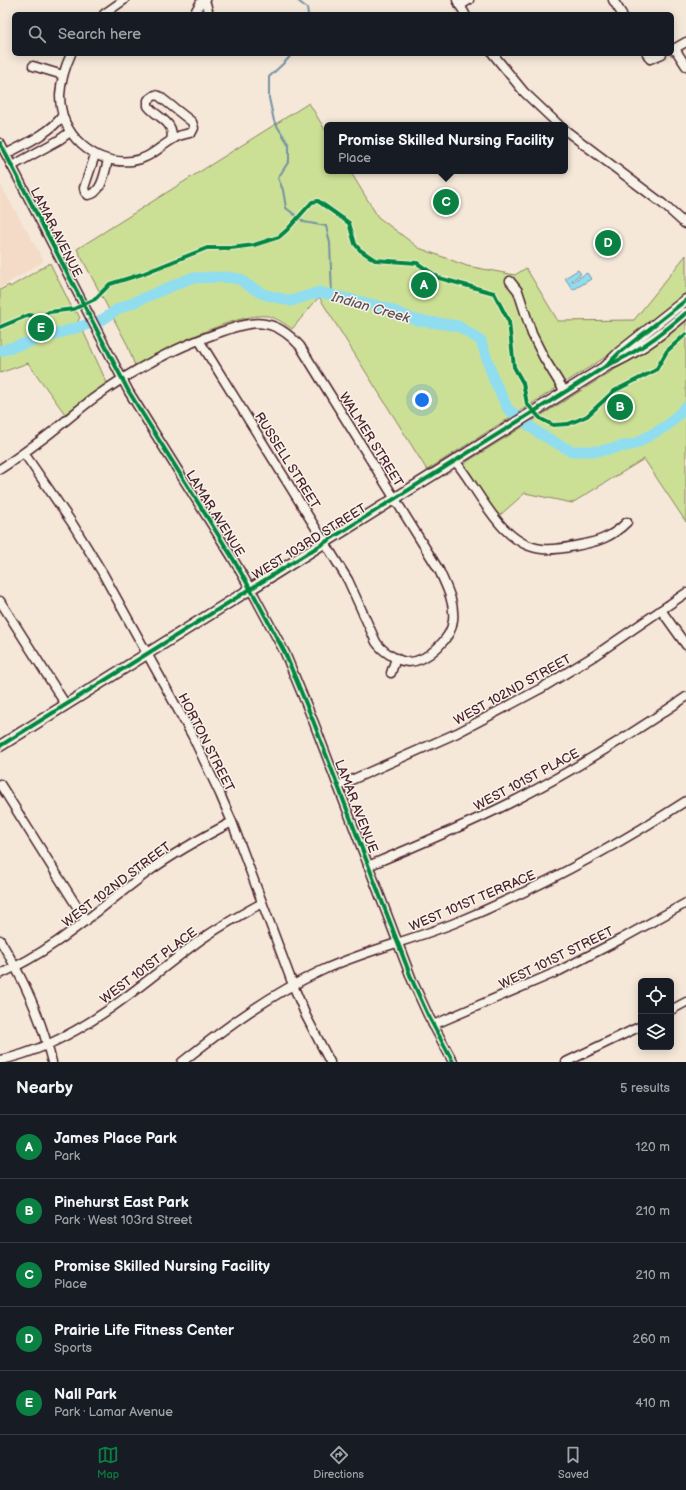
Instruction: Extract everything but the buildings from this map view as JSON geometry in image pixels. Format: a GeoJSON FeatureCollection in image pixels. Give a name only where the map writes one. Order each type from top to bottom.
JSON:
{"type":"FeatureCollection","features":[{"type":"Feature","properties":{"kind":"main road","name":"WEST 103RD STREET"},"geometry":{"type":"LineString","coordinates":[[608,365],[620,352],[686,300]]}},
{"type":"Feature","properties":{"kind":"main road","name":"WEST 103RD STREET"},"geometry":{"type":"LineString","coordinates":[[0,746],[542,406],[608,365],[624,358],[656,337],[686,313]]}},
{"type":"Feature","properties":{"kind":"street"},"geometry":{"type":"LineString","coordinates":[[107,12],[124,0]]}},
{"type":"Feature","properties":{"kind":"street"},"geometry":{"type":"LineString","coordinates":[[195,12],[202,0]]}},
{"type":"Feature","properties":{"kind":"street"},"geometry":{"type":"LineString","coordinates":[[205,0],[208,12]]}},
{"type":"Feature","properties":{"kind":"street"},"geometry":{"type":"LineString","coordinates":[[465,12],[458,3],[469,0]]}},
{"type":"Feature","properties":{"kind":"street"},"geometry":{"type":"LineString","coordinates":[[613,0],[621,12]]}},
{"type":"Feature","properties":{"kind":"street"},"geometry":{"type":"LineString","coordinates":[[674,48],[686,42]]}},
{"type":"Feature","properties":{"kind":"street"},"geometry":{"type":"LineString","coordinates":[[674,50],[686,66]]}},
{"type":"Feature","properties":{"kind":"street"},"geometry":{"type":"LineString","coordinates":[[70,56],[64,75],[60,95],[62,116],[70,132],[85,148],[95,155],[108,160],[126,161],[141,159],[156,152],[171,140],[182,134],[192,132],[192,122],[158,96],[152,96],[148,100],[148,106],[168,123],[171,130],[171,140]]}},
{"type":"Feature","properties":{"kind":"street"},"geometry":{"type":"LineString","coordinates":[[495,56],[524,92],[556,122]]}},
{"type":"Feature","properties":{"kind":"street"},"geometry":{"type":"LineString","coordinates":[[648,56],[650,59],[657,56]]}},
{"type":"Feature","properties":{"kind":"street"},"geometry":{"type":"LineString","coordinates":[[33,66],[64,75]]}},
{"type":"Feature","properties":{"kind":"street"},"geometry":{"type":"LineString","coordinates":[[6,154],[24,145],[47,130],[59,121],[62,116]]}},
{"type":"Feature","properties":{"kind":"street"},"geometry":{"type":"LineString","coordinates":[[12,166],[59,140],[70,132]]}},
{"type":"Feature","properties":{"kind":"street"},"geometry":{"type":"LineString","coordinates":[[568,132],[663,204],[685,225]]}},
{"type":"Feature","properties":{"kind":"street","name":"LAMAR AVENUE"},"geometry":{"type":"LineString","coordinates":[[0,143],[140,412],[251,589],[285,654],[300,688],[412,980],[433,1026],[452,1062]]}},
{"type":"Feature","properties":{"kind":"street"},"geometry":{"type":"LineString","coordinates":[[95,155],[84,188],[88,195],[93,195],[99,190],[108,160]]}},
{"type":"Feature","properties":{"kind":"street"},"geometry":{"type":"LineString","coordinates":[[510,281],[518,291],[532,334],[544,358],[565,392]]}},
{"type":"Feature","properties":{"kind":"street","name":"WALMER STREET"},"geometry":{"type":"LineString","coordinates":[[199,340],[246,324],[257,323],[279,328],[288,334],[300,346],[395,498],[439,570],[453,606],[453,620],[449,634],[443,643],[435,650],[409,662],[396,658]]}},
{"type":"Feature","properties":{"kind":"street"},"geometry":{"type":"LineString","coordinates":[[0,469],[24,453],[122,379],[161,357],[199,340]]}},
{"type":"Feature","properties":{"kind":"street","name":"RUSSELL STREET"},"geometry":{"type":"LineString","coordinates":[[199,340],[348,580],[372,637],[382,651],[396,658]]}},
{"type":"Feature","properties":{"kind":"street","name":"HORTON STREET"},"geometry":{"type":"LineString","coordinates":[[24,453],[72,523],[102,572],[192,735],[232,822],[292,985],[330,1062]]}},
{"type":"Feature","properties":{"kind":"street"},"geometry":{"type":"LineString","coordinates":[[455,461],[464,472],[483,502],[496,518],[510,534],[527,545],[543,549],[566,548],[582,545],[608,537],[627,522]]}},
{"type":"Feature","properties":{"kind":"street","name":"WEST 102ND STREET"},"geometry":{"type":"LineString","coordinates":[[338,786],[418,751],[496,714],[594,656],[686,593]]}},
{"type":"Feature","properties":{"kind":"street"},"geometry":{"type":"LineString","coordinates":[[0,601],[66,705]]}},
{"type":"Feature","properties":{"kind":"street"},"geometry":{"type":"LineString","coordinates":[[661,610],[686,645]]}},
{"type":"Feature","properties":{"kind":"street"},"geometry":{"type":"LineString","coordinates":[[391,673],[396,658]]}},
{"type":"Feature","properties":{"kind":"street","name":"WEST 101ST PLACE"},"geometry":{"type":"LineString","coordinates":[[368,866],[470,822],[540,787],[607,749],[686,697]]}},
{"type":"Feature","properties":{"kind":"street"},"geometry":{"type":"LineString","coordinates":[[0,784],[86,921]]}},
{"type":"Feature","properties":{"kind":"street","name":"WEST 101ST TERRACE"},"geometry":{"type":"LineString","coordinates":[[182,1062],[252,1009],[292,985],[324,969],[456,922],[523,893],[619,842],[686,801]]}},
{"type":"Feature","properties":{"kind":"street","name":"WEST 102ND STREET"},"geometry":{"type":"LineString","coordinates":[[0,974],[60,941],[165,860],[183,848],[232,822]]}},
{"type":"Feature","properties":{"kind":"street","name":"WEST 101ST STREET"},"geometry":{"type":"LineString","coordinates":[[433,1026],[566,967],[621,939],[686,902]]}},
{"type":"Feature","properties":{"kind":"street","name":"WEST 101ST PLACE"},"geometry":{"type":"LineString","coordinates":[[0,1060],[33,1050],[74,1032],[95,1020],[133,993],[200,940],[262,903]]}},
{"type":"Feature","properties":{"kind":"street"},"geometry":{"type":"LineString","coordinates":[[0,940],[16,966],[35,1006],[52,1062]]}},
{"type":"Feature","properties":{"kind":"street"},"geometry":{"type":"LineString","coordinates":[[674,1008],[686,1002]]}},
{"type":"Feature","properties":{"kind":"street"},"geometry":{"type":"LineString","coordinates":[[566,1062],[638,1027]]}},
{"type":"Feature","properties":{"kind":"shaded area"},"geometry":{"type":"Polygon","coordinates":[[[0,184],[44,261],[0,288],[0,184]]]}},
{"type":"Feature","properties":{"kind":"green space"},"geometry":{"type":"Polygon","coordinates":[[[309,103],[324,128],[324,174],[352,174],[378,217],[419,248],[467,266],[515,275],[526,268],[558,321],[634,320],[686,255],[686,295],[615,351],[427,470],[319,297],[292,329],[284,323],[271,317],[254,316],[219,326],[181,342],[135,366],[127,344],[77,249],[309,103]]]}},
{"type":"Feature","properties":{"kind":"green space"},"geometry":{"type":"Polygon","coordinates":[[[50,263],[74,312],[77,312],[80,318],[78,320],[107,383],[65,414],[28,363],[0,373],[0,290],[9,285],[10,287],[50,263]]]}},
{"type":"Feature","properties":{"kind":"green space"},"geometry":{"type":"Polygon","coordinates":[[[686,319],[686,522],[644,459],[572,503],[525,493],[499,516],[488,503],[465,468],[465,464],[638,355],[686,319]]]}},
{"type":"Feature","properties":{"kind":"water"},"geometry":{"type":"Polygon","coordinates":[[[578,270],[581,274],[571,281],[572,282],[587,273],[591,279],[573,290],[565,278],[578,270]]]}},
{"type":"Feature","properties":{"kind":"waterway"},"geometry":{"type":"LineString","coordinates":[[297,0],[307,8],[308,12]]}},
{"type":"Feature","properties":{"kind":"waterway"},"geometry":{"type":"LineString","coordinates":[[290,56],[269,77],[269,98],[274,121],[289,145],[289,161],[278,178],[283,190],[286,208],[304,222],[326,226],[330,243],[332,295]]}},
{"type":"Feature","properties":{"kind":"waterway","name":"Indian Creek"},"geometry":{"type":"LineString","coordinates":[[0,351],[102,320],[118,309],[191,278],[224,277],[240,279],[263,294],[291,301],[319,292],[384,307],[416,320],[458,326],[481,341],[494,380],[508,409],[540,434],[571,451],[599,451],[635,444],[668,425],[686,407]]}},
{"type":"Feature","properties":{"kind":"cycle path"},"geometry":{"type":"LineString","coordinates":[[0,143],[129,392],[232,557],[285,653],[314,723],[412,980],[428,1015],[453,1062]]}},
{"type":"Feature","properties":{"kind":"cycle path"},"geometry":{"type":"LineString","coordinates":[[0,327],[29,315],[39,318],[49,312],[74,309],[95,299],[110,284],[142,274],[207,248],[231,248],[254,245],[279,237],[312,202],[318,201],[349,223],[355,244],[360,250],[375,260],[417,263],[439,278],[494,293],[509,322],[514,367],[523,383],[527,404],[541,419],[553,425],[568,424],[587,416],[614,391],[656,370],[667,351],[686,334]]}},
{"type":"Feature","properties":{"kind":"cycle path"},"geometry":{"type":"LineString","coordinates":[[609,363],[620,352],[686,300]]}},
{"type":"Feature","properties":{"kind":"cycle path"},"geometry":{"type":"LineString","coordinates":[[0,746],[608,365],[639,349],[658,336],[686,313]]}},
{"type":"Feature","properties":{"kind":"place","name":"Promise Skilled Nursing Facility"},"geometry":{"type":"Point","coordinates":[446,202]}},
{"type":"Feature","properties":{"kind":"place","name":"Prairie Life Fitness Center"},"geometry":{"type":"Point","coordinates":[608,243]}},
{"type":"Feature","properties":{"kind":"place","name":"James Place Park"},"geometry":{"type":"Point","coordinates":[424,285]}},
{"type":"Feature","properties":{"kind":"place","name":"Nall Park"},"geometry":{"type":"Point","coordinates":[41,328]}},
{"type":"Feature","properties":{"kind":"place","name":"Pinehurst East Park"},"geometry":{"type":"Point","coordinates":[620,407]}}]}
